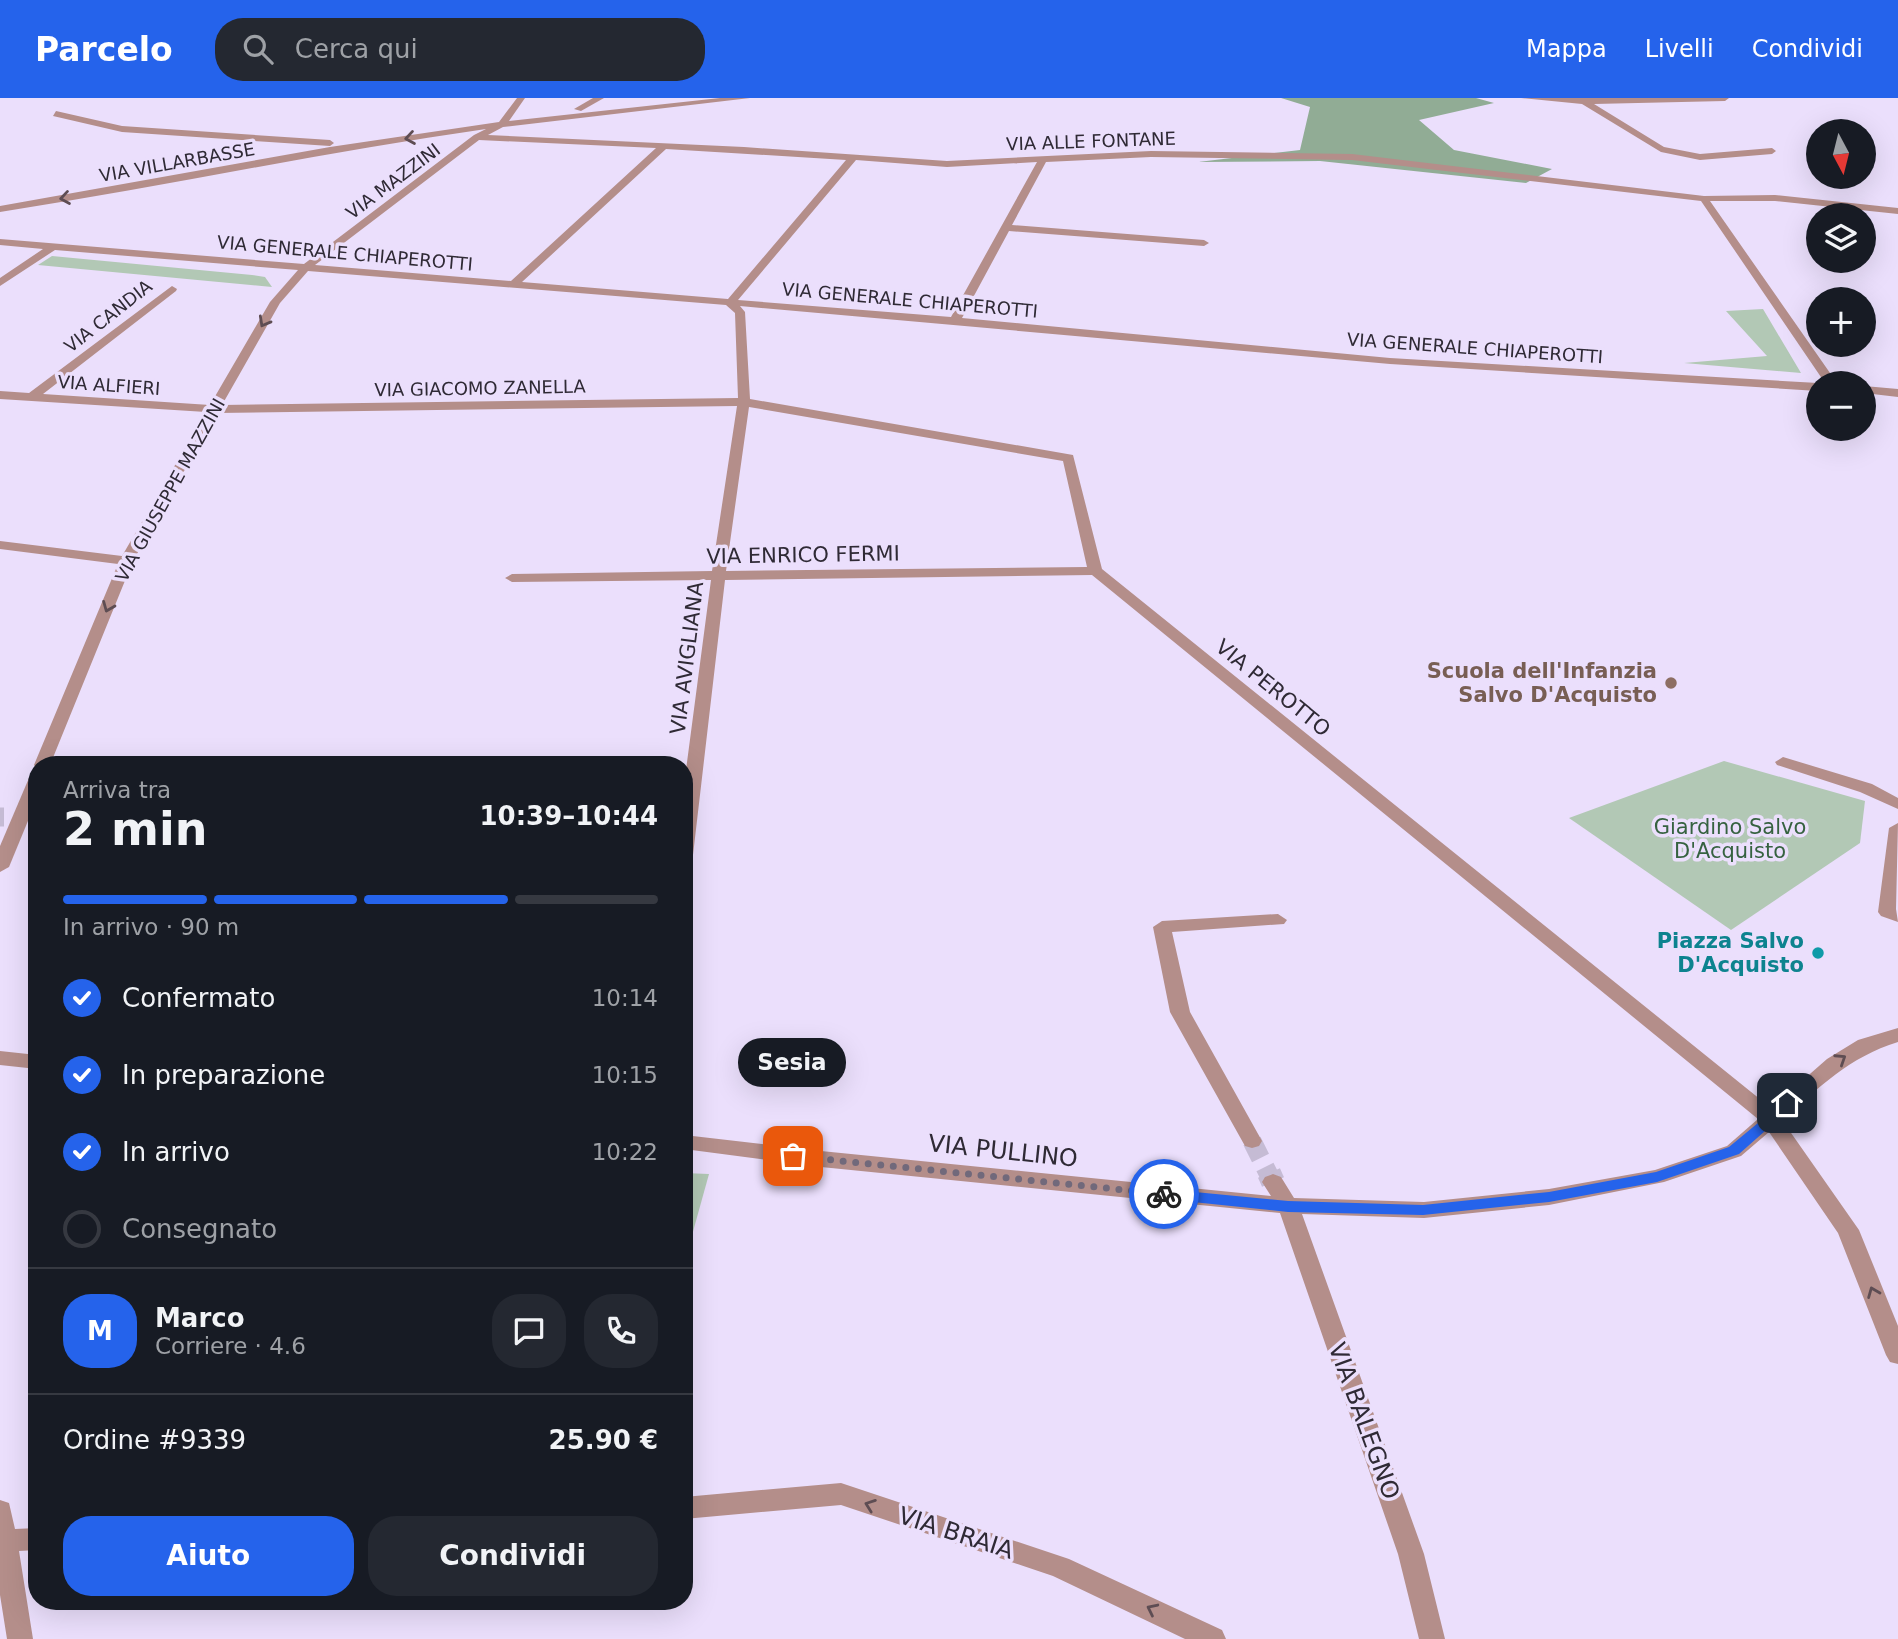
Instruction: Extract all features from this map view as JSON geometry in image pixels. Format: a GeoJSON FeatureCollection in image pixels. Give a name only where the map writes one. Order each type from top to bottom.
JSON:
{"type":"FeatureCollection","features":[{"type":"Feature","properties":{"kind":"street"},"geometry":{"type":"LineString","coordinates":[[502,124],[521,98]]}},
{"type":"Feature","properties":{"kind":"street"},"geometry":{"type":"LineString","coordinates":[[578,109],[600,98]]}},
{"type":"Feature","properties":{"kind":"street","name":"VIA VILLARBASSE"},"geometry":{"type":"LineString","coordinates":[[0,209],[159,183],[359,145],[502,124],[746,98]]}},
{"type":"Feature","properties":{"kind":"street"},"geometry":{"type":"LineString","coordinates":[[1525,98],[1584,102],[1726,98]]}},
{"type":"Feature","properties":{"kind":"street"},"geometry":{"type":"LineString","coordinates":[[1584,102],[1661,149],[1700,157],[1772,151]]}},
{"type":"Feature","properties":{"kind":"street","name":"VIA VILLARBASSE"},"geometry":{"type":"LineString","coordinates":[[56,114],[135,130],[359,145]]}},
{"type":"Feature","properties":{"kind":"street","name":"VIA MAZZINI"},"geometry":{"type":"LineString","coordinates":[[305,268],[477,137],[502,124]]}},
{"type":"Feature","properties":{"kind":"street","name":"VIA ALLE FONTANE"},"geometry":{"type":"LineString","coordinates":[[477,137],[744,150],[947,164],[1151,154],[1352,156],[1704,199],[1720,196],[1767,198],[1898,211]]}},
{"type":"Feature","properties":{"kind":"street"},"geometry":{"type":"LineString","coordinates":[[513,285],[662,148]]}},
{"type":"Feature","properties":{"kind":"street"},"geometry":{"type":"LineString","coordinates":[[730,303],[852,159]]}},
{"type":"Feature","properties":{"kind":"street"},"geometry":{"type":"LineString","coordinates":[[955,321],[1042,161]]}},
{"type":"Feature","properties":{"kind":"street"},"geometry":{"type":"LineString","coordinates":[[1704,199],[1822,371]]}},
{"type":"Feature","properties":{"kind":"street"},"geometry":{"type":"LineString","coordinates":[[1006,228],[1204,243]]}},
{"type":"Feature","properties":{"kind":"street","name":"VIA GENERALE CHIAPEROTTI"},"geometry":{"type":"LineString","coordinates":[[0,242],[955,321],[1390,361],[1806,386]]}},
{"type":"Feature","properties":{"kind":"street"},"geometry":{"type":"LineString","coordinates":[[0,283],[53,246]]}},
{"type":"Feature","properties":{"kind":"street","name":"VIA GIUSEPPE MAZZINI"},"geometry":{"type":"LineString","coordinates":[[46,756],[126,561],[216,409],[275,302],[305,268]]}},
{"type":"Feature","properties":{"kind":"street","name":"VIA CANDIA"},"geometry":{"type":"LineString","coordinates":[[32,397],[172,289]]}},
{"type":"Feature","properties":{"kind":"street","name":"VIA AVIGLIANA"},"geometry":{"type":"LineString","coordinates":[[693,781],[718,577],[744,402],[740,312],[730,303]]}},
{"type":"Feature","properties":{"kind":"street"},"geometry":{"type":"LineString","coordinates":[[1876,391],[1898,393]]}},
{"type":"Feature","properties":{"kind":"street","name":"VIA ALFIERI"},"geometry":{"type":"LineString","coordinates":[[0,395],[216,409]]}},
{"type":"Feature","properties":{"kind":"street"},"geometry":{"type":"LineString","coordinates":[[744,402],[1069,458],[1096,571]]}},
{"type":"Feature","properties":{"kind":"street","name":"VIA GIACOMO ZANELLA"},"geometry":{"type":"LineString","coordinates":[[216,409],[744,402]]}},
{"type":"Feature","properties":{"kind":"street"},"geometry":{"type":"LineString","coordinates":[[0,545],[126,561]]}},
{"type":"Feature","properties":{"kind":"street","name":"VIA ENRICO FERMI"},"geometry":{"type":"LineString","coordinates":[[512,578],[1096,571]]}},
{"type":"Feature","properties":{"kind":"street","name":"VIA PEROTTO"},"geometry":{"type":"LineString","coordinates":[[1096,571],[1770,1118],[1848,1230],[1898,1355]]}},
{"type":"Feature","properties":{"kind":"street"},"geometry":{"type":"LineString","coordinates":[[1783,762],[1866,788],[1898,804]]}},
{"type":"Feature","properties":{"kind":"street"},"geometry":{"type":"LineString","coordinates":[[0,867],[12,818],[28,792]]}},
{"type":"Feature","properties":{"kind":"street"},"geometry":{"type":"LineString","coordinates":[[1898,828],[1886,912],[1898,916]]}},
{"type":"Feature","properties":{"kind":"street"},"geometry":{"type":"LineString","coordinates":[[1252,1141],[1180,1012],[1162,927],[1279,920]]}},
{"type":"Feature","properties":{"kind":"street","name":"VIA PULLINO"},"geometry":{"type":"LineString","coordinates":[[693,1143],[821,1159],[1288,1206],[1423,1210],[1549,1197],[1657,1177],[1734,1151],[1834,1064],[1865,1045],[1898,1035]]}},
{"type":"Feature","properties":{"kind":"street"},"geometry":{"type":"LineString","coordinates":[[0,1058],[28,1061]]}},
{"type":"Feature","properties":{"kind":"street"},"geometry":{"type":"LineString","coordinates":[[1273,1182],[1288,1206]]}},
{"type":"Feature","properties":{"kind":"street","name":"VIA BALEGNO"},"geometry":{"type":"LineString","coordinates":[[1288,1206],[1411,1554],[1432,1639]]}},
{"type":"Feature","properties":{"kind":"street","name":"VIA BRAIA"},"geometry":{"type":"LineString","coordinates":[[693,1507],[841,1494],[1060,1567],[1213,1639]]}},
{"type":"Feature","properties":{"kind":"street"},"geometry":{"type":"LineString","coordinates":[[0,1511],[20,1639]]}},
{"type":"Feature","properties":{"kind":"street"},"geometry":{"type":"LineString","coordinates":[[6,1539],[28,1538]]}},
{"type":"Feature","properties":{"kind":"green space"},"geometry":{"type":"Polygon","coordinates":[[[1281,98],[1476,98],[1494,103],[1419,120],[1454,150],[1552,169],[1526,183],[1320,161],[1198,162],[1300,150],[1310,107],[1281,98]]]}},
{"type":"Feature","properties":{"kind":"green space"},"geometry":{"type":"Polygon","coordinates":[[[52,256],[252,275],[265,277],[272,287],[38,265],[52,256]]]}},
{"type":"Feature","properties":{"kind":"green space"},"geometry":{"type":"Polygon","coordinates":[[[1763,309],[1801,373],[1684,363],[1767,356],[1726,311],[1763,309]]]}},
{"type":"Feature","properties":{"kind":"green space","name":"Giardino Salvo D'Acquisto"},"geometry":{"type":"Polygon","coordinates":[[[1724,761],[1865,801],[1860,843],[1731,930],[1569,818],[1724,761]]]}},
{"type":"Feature","properties":{"kind":"green space"},"geometry":{"type":"Polygon","coordinates":[[[693,1173],[709,1174],[693,1232],[693,1173]]]}},
{"type":"Feature","properties":{"kind":"tunnel"},"geometry":{"type":"LineString","coordinates":[[1252,1141],[1269,1175]]}},
{"type":"Feature","properties":{"kind":"tunnel"},"geometry":{"type":"LineString","coordinates":[[1269,1173],[1273,1182]]}},
{"type":"Feature","properties":{"kind":"way so far"},"geometry":{"type":"LineString","coordinates":[[793,1156],[1164,1194]]}},
{"type":"Feature","properties":{"kind":"place","name":"Scuola dell'Infanzia Salvo D'Acquisto"},"geometry":{"type":"Point","coordinates":[1671,683]}},
{"type":"Feature","properties":{"kind":"place","name":"Piazza Salvo D'Acquisto"},"geometry":{"type":"Point","coordinates":[1818,953]}},
{"type":"Feature","properties":{"kind":"place","name":"Sesia"},"geometry":{"type":"Point","coordinates":[793,1156]}},
{"type":"Feature","properties":{"kind":"route"},"geometry":{"type":"LineString","coordinates":[[1164,1194],[1288,1206],[1423,1210],[1549,1197],[1657,1177],[1734,1151],[1787,1103]]}}]}
